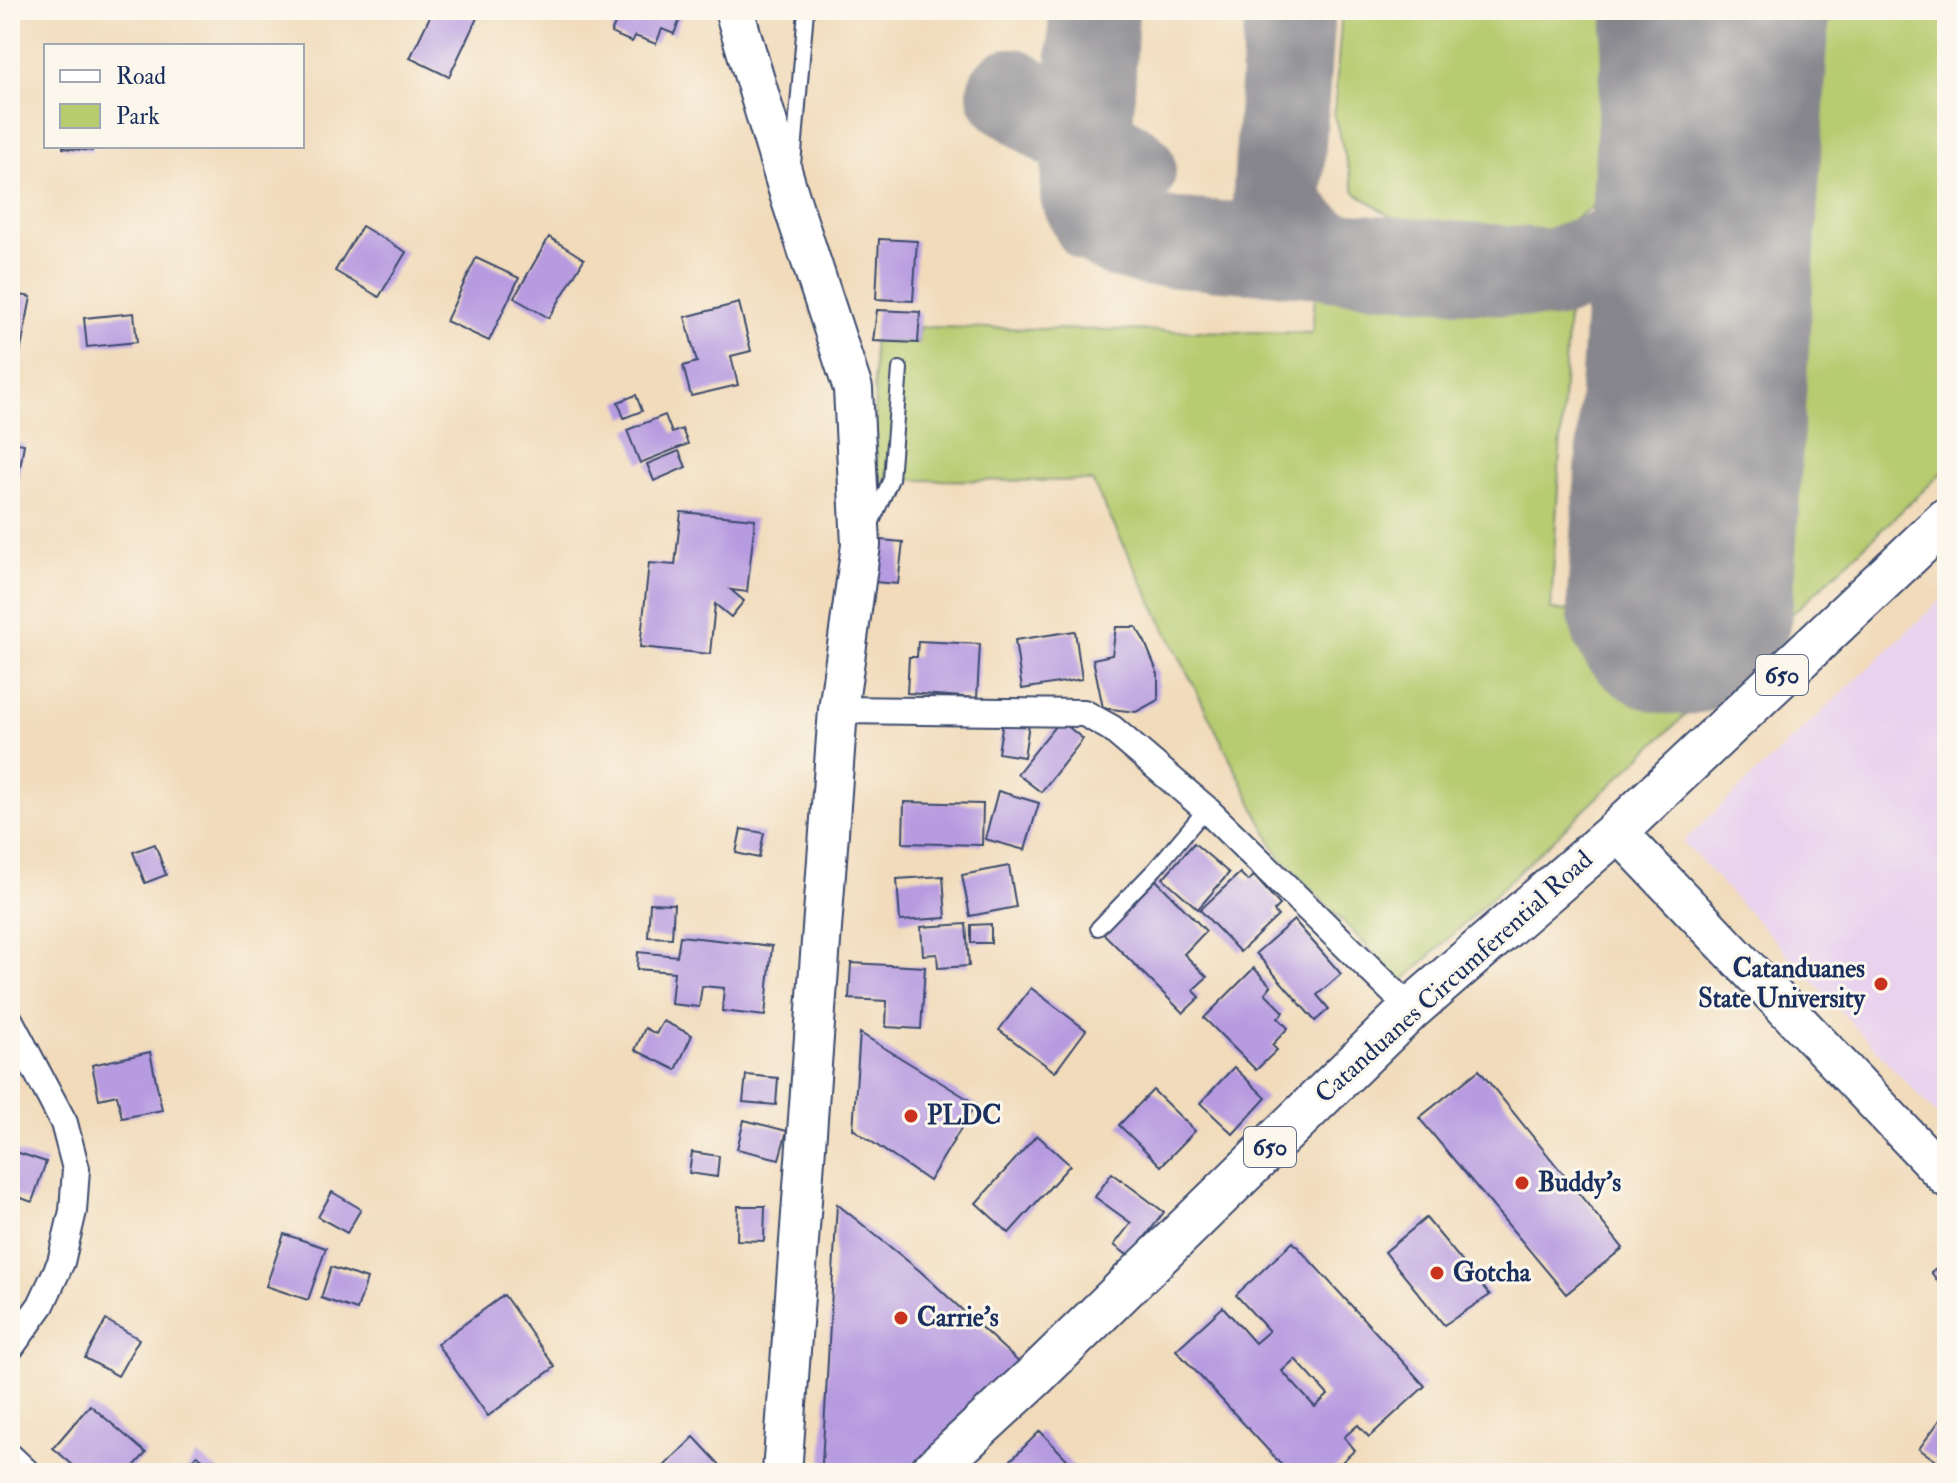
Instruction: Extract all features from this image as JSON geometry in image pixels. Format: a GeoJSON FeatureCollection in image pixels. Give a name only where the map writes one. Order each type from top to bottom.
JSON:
{"type":"FeatureCollection","features":[{"type":"Feature","properties":{"kind":"main road","name":"Catanduanes Circumferential Road"},"geometry":{"type":"LineString","coordinates":[[950,1467],[1036,1375],[1411,1009],[1617,831],[1947,519]]}},
{"type":"Feature","properties":{"kind":"street"},"geometry":{"type":"LineString","coordinates":[[734,10],[790,197],[853,389],[861,545],[838,710],[782,1473]]}},
{"type":"Feature","properties":{"kind":"street"},"geometry":{"type":"LineString","coordinates":[[838,710],[1084,713],[1111,728],[1206,809],[1411,1009]]}},
{"type":"Feature","properties":{"kind":"street"},"geometry":{"type":"LineString","coordinates":[[1617,831],[1947,1178]]}},
{"type":"Feature","properties":{"kind":"street"},"geometry":{"type":"LineString","coordinates":[[10,1021],[64,1123],[76,1169],[73,1211],[61,1262],[41,1305],[10,1348]]}},
{"type":"Feature","properties":{"kind":"street"},"geometry":{"type":"LineString","coordinates":[[10,1457],[27,1473]]}},
{"type":"Feature","properties":{"kind":"lane"},"geometry":{"type":"LineString","coordinates":[[790,197],[806,10]]}},
{"type":"Feature","properties":{"kind":"lane"},"geometry":{"type":"LineString","coordinates":[[861,545],[891,479],[900,369]]}},
{"type":"Feature","properties":{"kind":"lane"},"geometry":{"type":"LineString","coordinates":[[1098,928],[1156,868],[1206,809]]}},
{"type":"Feature","properties":{"kind":"shaded area","name":"Catanduanes State University"},"geometry":{"type":"Polygon","coordinates":[[[1947,594],[1947,1126],[1683,842],[1947,594]]]}},
{"type":"Feature","properties":{"kind":"green space"},"geometry":{"type":"Polygon","coordinates":[[[1342,10],[1645,10],[1634,138],[1619,171],[1598,203],[1561,227],[1516,235],[1442,230],[1393,218],[1355,192],[1334,115],[1342,10]]]}},
{"type":"Feature","properties":{"kind":"green space"},"geometry":{"type":"Polygon","coordinates":[[[1785,10],[1947,10],[1947,468],[1402,982],[1278,855],[1092,481],[877,478],[873,341],[918,343],[919,327],[1312,333],[1316,286],[1568,313],[1551,610],[1738,618],[1775,585],[1791,355],[1761,355],[1785,10]]]}},
{"type":"Feature","properties":{"kind":"building"},"geometry":{"type":"Polygon","coordinates":[[[433,10],[461,10],[477,18],[449,77],[410,58],[433,10]]]}},
{"type":"Feature","properties":{"kind":"building"},"geometry":{"type":"Polygon","coordinates":[[[621,10],[684,10],[674,34],[662,29],[656,44],[635,36],[632,42],[611,33],[621,10]]]}},
{"type":"Feature","properties":{"kind":"building"},"geometry":{"type":"Polygon","coordinates":[[[63,148],[92,148],[92,151],[63,148]]]}},
{"type":"Feature","properties":{"kind":"building"},"geometry":{"type":"Polygon","coordinates":[[[362,226],[406,252],[379,297],[335,271],[362,226]]]}},
{"type":"Feature","properties":{"kind":"building"},"geometry":{"type":"Polygon","coordinates":[[[549,237],[584,259],[549,318],[514,298],[549,237]]]}},
{"type":"Feature","properties":{"kind":"building"},"geometry":{"type":"Polygon","coordinates":[[[879,239],[917,241],[913,301],[876,299],[879,239]]]}},
{"type":"Feature","properties":{"kind":"building"},"geometry":{"type":"Polygon","coordinates":[[[476,258],[519,278],[489,341],[446,321],[476,258]]]}},
{"type":"Feature","properties":{"kind":"building"},"geometry":{"type":"Polygon","coordinates":[[[10,293],[31,297],[16,374],[10,373],[10,293]]]}},
{"type":"Feature","properties":{"kind":"building"},"geometry":{"type":"Polygon","coordinates":[[[739,303],[751,351],[731,356],[738,385],[691,396],[683,366],[697,362],[685,317],[739,303]]]}},
{"type":"Feature","properties":{"kind":"building"},"geometry":{"type":"Polygon","coordinates":[[[877,310],[920,312],[918,343],[873,341],[877,310]]]}},
{"type":"Feature","properties":{"kind":"building"},"geometry":{"type":"Polygon","coordinates":[[[134,313],[137,342],[87,347],[84,318],[134,313]]]}},
{"type":"Feature","properties":{"kind":"building"},"geometry":{"type":"Polygon","coordinates":[[[636,395],[642,411],[624,418],[618,402],[636,395]]]}},
{"type":"Feature","properties":{"kind":"building"},"geometry":{"type":"Polygon","coordinates":[[[665,415],[672,433],[682,429],[688,444],[640,463],[627,430],[665,415]]]}},
{"type":"Feature","properties":{"kind":"building"},"geometry":{"type":"Polygon","coordinates":[[[10,442],[24,444],[17,486],[10,484],[10,442]]]}},
{"type":"Feature","properties":{"kind":"building"},"geometry":{"type":"Polygon","coordinates":[[[679,451],[686,467],[654,481],[647,464],[679,451]]]}},
{"type":"Feature","properties":{"kind":"building"},"geometry":{"type":"Polygon","coordinates":[[[681,512],[755,519],[747,592],[731,590],[744,601],[731,617],[715,604],[710,654],[640,647],[649,563],[675,565],[681,512]]]}},
{"type":"Feature","properties":{"kind":"building"},"geometry":{"type":"Polygon","coordinates":[[[880,540],[903,542],[898,584],[875,582],[880,540]]]}},
{"type":"Feature","properties":{"kind":"building"},"geometry":{"type":"Polygon","coordinates":[[[1116,627],[1136,627],[1158,674],[1158,700],[1136,712],[1103,708],[1093,659],[1112,655],[1116,627]]]}},
{"type":"Feature","properties":{"kind":"building"},"geometry":{"type":"Polygon","coordinates":[[[1075,631],[1082,679],[1022,689],[1015,640],[1075,631]]]}},
{"type":"Feature","properties":{"kind":"building"},"geometry":{"type":"Polygon","coordinates":[[[918,641],[980,644],[977,698],[907,693],[909,657],[917,657],[918,641]]]}},
{"type":"Feature","properties":{"kind":"building"},"geometry":{"type":"Polygon","coordinates":[[[1060,720],[1083,739],[1041,792],[1017,774],[1060,720]]]}},
{"type":"Feature","properties":{"kind":"building"},"geometry":{"type":"Polygon","coordinates":[[[1003,721],[1029,724],[1024,757],[998,753],[1003,721]]]}},
{"type":"Feature","properties":{"kind":"building"},"geometry":{"type":"Polygon","coordinates":[[[998,791],[1039,803],[1025,850],[985,839],[998,791]]]}},
{"type":"Feature","properties":{"kind":"building"},"geometry":{"type":"Polygon","coordinates":[[[904,802],[983,804],[982,845],[903,843],[904,802]]]}},
{"type":"Feature","properties":{"kind":"building"},"geometry":{"type":"Polygon","coordinates":[[[741,829],[764,833],[759,858],[736,853],[741,829]]]}},
{"type":"Feature","properties":{"kind":"building"},"geometry":{"type":"Polygon","coordinates":[[[1194,843],[1229,873],[1198,909],[1163,878],[1194,843]]]}},
{"type":"Feature","properties":{"kind":"building"},"geometry":{"type":"Polygon","coordinates":[[[155,844],[166,875],[145,883],[133,852],[155,844]]]}},
{"type":"Feature","properties":{"kind":"building"},"geometry":{"type":"Polygon","coordinates":[[[1009,866],[1016,907],[970,916],[962,875],[1009,866]]]}},
{"type":"Feature","properties":{"kind":"building"},"geometry":{"type":"Polygon","coordinates":[[[1240,873],[1248,881],[1254,876],[1280,905],[1274,911],[1278,916],[1240,952],[1200,910],[1240,873]]]}},
{"type":"Feature","properties":{"kind":"building"},"geometry":{"type":"Polygon","coordinates":[[[943,876],[946,918],[900,921],[897,879],[943,876]]]}},
{"type":"Feature","properties":{"kind":"building"},"geometry":{"type":"Polygon","coordinates":[[[1156,880],[1206,931],[1184,954],[1207,977],[1193,990],[1200,997],[1183,1013],[1103,933],[1156,880]]]}},
{"type":"Feature","properties":{"kind":"building"},"geometry":{"type":"Polygon","coordinates":[[[650,903],[674,904],[672,938],[648,937],[650,903]]]}},
{"type":"Feature","properties":{"kind":"building"},"geometry":{"type":"Polygon","coordinates":[[[1294,920],[1341,974],[1317,995],[1329,1009],[1315,1021],[1256,953],[1294,920]]]}},
{"type":"Feature","properties":{"kind":"building"},"geometry":{"type":"Polygon","coordinates":[[[966,924],[969,966],[938,968],[937,954],[923,955],[921,927],[966,924]]]}},
{"type":"Feature","properties":{"kind":"building"},"geometry":{"type":"Polygon","coordinates":[[[991,924],[991,943],[971,943],[971,925],[991,924]]]}},
{"type":"Feature","properties":{"kind":"building"},"geometry":{"type":"Polygon","coordinates":[[[680,936],[772,946],[765,1016],[722,1011],[724,988],[702,986],[699,1007],[671,1004],[674,972],[637,969],[638,952],[677,956],[680,936]]]}},
{"type":"Feature","properties":{"kind":"building"},"geometry":{"type":"Polygon","coordinates":[[[851,963],[925,967],[921,1029],[886,1027],[887,1001],[849,999],[851,963]]]}},
{"type":"Feature","properties":{"kind":"building"},"geometry":{"type":"Polygon","coordinates":[[[1254,968],[1271,986],[1265,993],[1284,1012],[1278,1018],[1288,1028],[1272,1045],[1277,1050],[1256,1070],[1204,1018],[1254,968]]]}},
{"type":"Feature","properties":{"kind":"building"},"geometry":{"type":"Polygon","coordinates":[[[1031,988],[1086,1030],[1055,1072],[999,1030],[1031,988]]]}},
{"type":"Feature","properties":{"kind":"building"},"geometry":{"type":"Polygon","coordinates":[[[663,1021],[692,1035],[676,1070],[635,1050],[645,1028],[656,1034],[663,1021]]]}},
{"type":"Feature","properties":{"kind":"building","name":"PLDC"},"geometry":{"type":"Polygon","coordinates":[[[860,1033],[976,1104],[929,1181],[853,1129],[860,1033]]]}},
{"type":"Feature","properties":{"kind":"building"},"geometry":{"type":"Polygon","coordinates":[[[150,1052],[162,1110],[122,1118],[117,1095],[99,1099],[92,1065],[150,1052]]]}},
{"type":"Feature","properties":{"kind":"building"},"geometry":{"type":"Polygon","coordinates":[[[1234,1067],[1266,1098],[1233,1134],[1200,1103],[1234,1067]]]}},
{"type":"Feature","properties":{"kind":"building","name":"Buddy's"},"geometry":{"type":"Polygon","coordinates":[[[1479,1070],[1623,1248],[1566,1294],[1419,1118],[1479,1070]]]}},
{"type":"Feature","properties":{"kind":"building"},"geometry":{"type":"Polygon","coordinates":[[[746,1075],[778,1078],[776,1105],[743,1102],[746,1075]]]}},
{"type":"Feature","properties":{"kind":"building"},"geometry":{"type":"Polygon","coordinates":[[[1153,1090],[1195,1131],[1161,1166],[1119,1125],[1153,1090]]]}},
{"type":"Feature","properties":{"kind":"building"},"geometry":{"type":"Polygon","coordinates":[[[744,1120],[787,1131],[779,1159],[737,1149],[744,1120]]]}},
{"type":"Feature","properties":{"kind":"building"},"geometry":{"type":"Polygon","coordinates":[[[1037,1135],[1070,1165],[1009,1233],[976,1203],[1037,1135]]]}},
{"type":"Feature","properties":{"kind":"building"},"geometry":{"type":"Polygon","coordinates":[[[10,1150],[46,1162],[32,1202],[10,1194],[10,1150]]]}},
{"type":"Feature","properties":{"kind":"building"},"geometry":{"type":"Polygon","coordinates":[[[692,1152],[719,1156],[717,1177],[689,1173],[692,1152]]]}},
{"type":"Feature","properties":{"kind":"building"},"geometry":{"type":"Polygon","coordinates":[[[1112,1173],[1164,1212],[1130,1257],[1114,1245],[1131,1223],[1095,1197],[1112,1173]]]}},
{"type":"Feature","properties":{"kind":"building"},"geometry":{"type":"Polygon","coordinates":[[[332,1192],[361,1209],[347,1233],[318,1217],[332,1192]]]}},
{"type":"Feature","properties":{"kind":"building","name":"Carrie's"},"geometry":{"type":"Polygon","coordinates":[[[837,1204],[920,1271],[1023,1366],[916,1473],[824,1473],[822,1463],[837,1204]]]}},
{"type":"Feature","properties":{"kind":"building"},"geometry":{"type":"Polygon","coordinates":[[[738,1206],[765,1206],[764,1241],[737,1240],[738,1206]]]}},
{"type":"Feature","properties":{"kind":"building","name":"Gotcha"},"geometry":{"type":"Polygon","coordinates":[[[1426,1218],[1490,1295],[1444,1325],[1385,1252],[1426,1218]]]}},
{"type":"Feature","properties":{"kind":"building"},"geometry":{"type":"Polygon","coordinates":[[[284,1234],[326,1248],[308,1300],[266,1286],[284,1234]]]}},
{"type":"Feature","properties":{"kind":"building"},"geometry":{"type":"Polygon","coordinates":[[[1293,1242],[1425,1386],[1369,1437],[1358,1425],[1344,1437],[1355,1450],[1330,1473],[1289,1473],[1176,1350],[1223,1307],[1255,1343],[1269,1331],[1236,1295],[1293,1242]],[[1295,1359],[1282,1371],[1315,1407],[1328,1395],[1295,1359]]]}},
{"type":"Feature","properties":{"kind":"building"},"geometry":{"type":"Polygon","coordinates":[[[1947,1260],[1947,1294],[1931,1272],[1947,1260]]]}},
{"type":"Feature","properties":{"kind":"building"},"geometry":{"type":"Polygon","coordinates":[[[331,1267],[367,1279],[357,1310],[321,1298],[331,1267]]]}},
{"type":"Feature","properties":{"kind":"building"},"geometry":{"type":"Polygon","coordinates":[[[504,1295],[555,1367],[488,1416],[437,1344],[504,1295]]]}},
{"type":"Feature","properties":{"kind":"building"},"geometry":{"type":"Polygon","coordinates":[[[106,1320],[139,1339],[118,1376],[85,1358],[106,1320]]]}},
{"type":"Feature","properties":{"kind":"building"},"geometry":{"type":"Polygon","coordinates":[[[90,1405],[146,1453],[128,1473],[82,1473],[53,1448],[90,1405]]]}},
{"type":"Feature","properties":{"kind":"building"},"geometry":{"type":"Polygon","coordinates":[[[1947,1410],[1947,1473],[1937,1473],[1932,1470],[1938,1462],[1919,1449],[1947,1410]]]}},
{"type":"Feature","properties":{"kind":"building"},"geometry":{"type":"Polygon","coordinates":[[[1040,1431],[1080,1473],[1008,1473],[1003,1468],[1040,1431]]]}},
{"type":"Feature","properties":{"kind":"building"},"geometry":{"type":"Polygon","coordinates":[[[694,1437],[721,1466],[713,1473],[664,1473],[661,1469],[694,1437]]]}},
{"type":"Feature","properties":{"kind":"building"},"geometry":{"type":"Polygon","coordinates":[[[197,1455],[222,1473],[184,1473],[197,1455]]]}},
{"type":"Feature","properties":{"kind":"taxiway"},"geometry":{"type":"LineString","coordinates":[[1094,10],[1085,194],[1097,220],[1121,234],[1148,241],[1323,253]]}},
{"type":"Feature","properties":{"kind":"taxiway"},"geometry":{"type":"LineString","coordinates":[[1290,10],[1277,203],[1303,236],[1328,254],[1553,274],[1704,218]]}},
{"type":"Feature","properties":{"kind":"taxiway"},"geometry":{"type":"LineString","coordinates":[[1012,93],[1131,170]]}},
{"type":"Feature","properties":{"kind":"runway"},"geometry":{"type":"LineString","coordinates":[[1680,602],[1717,10]]}},
{"type":"Feature","properties":{"kind":"place","name":"Catanduanes State University"},"geometry":{"type":"Point","coordinates":[1881,984]}},
{"type":"Feature","properties":{"kind":"place","name":"PLDC"},"geometry":{"type":"Point","coordinates":[911,1116]}},
{"type":"Feature","properties":{"kind":"place","name":"Buddy's"},"geometry":{"type":"Point","coordinates":[1522,1183]}},
{"type":"Feature","properties":{"kind":"place","name":"Gotcha"},"geometry":{"type":"Point","coordinates":[1437,1273]}},
{"type":"Feature","properties":{"kind":"place","name":"Carrie's"},"geometry":{"type":"Point","coordinates":[901,1318]}}]}
